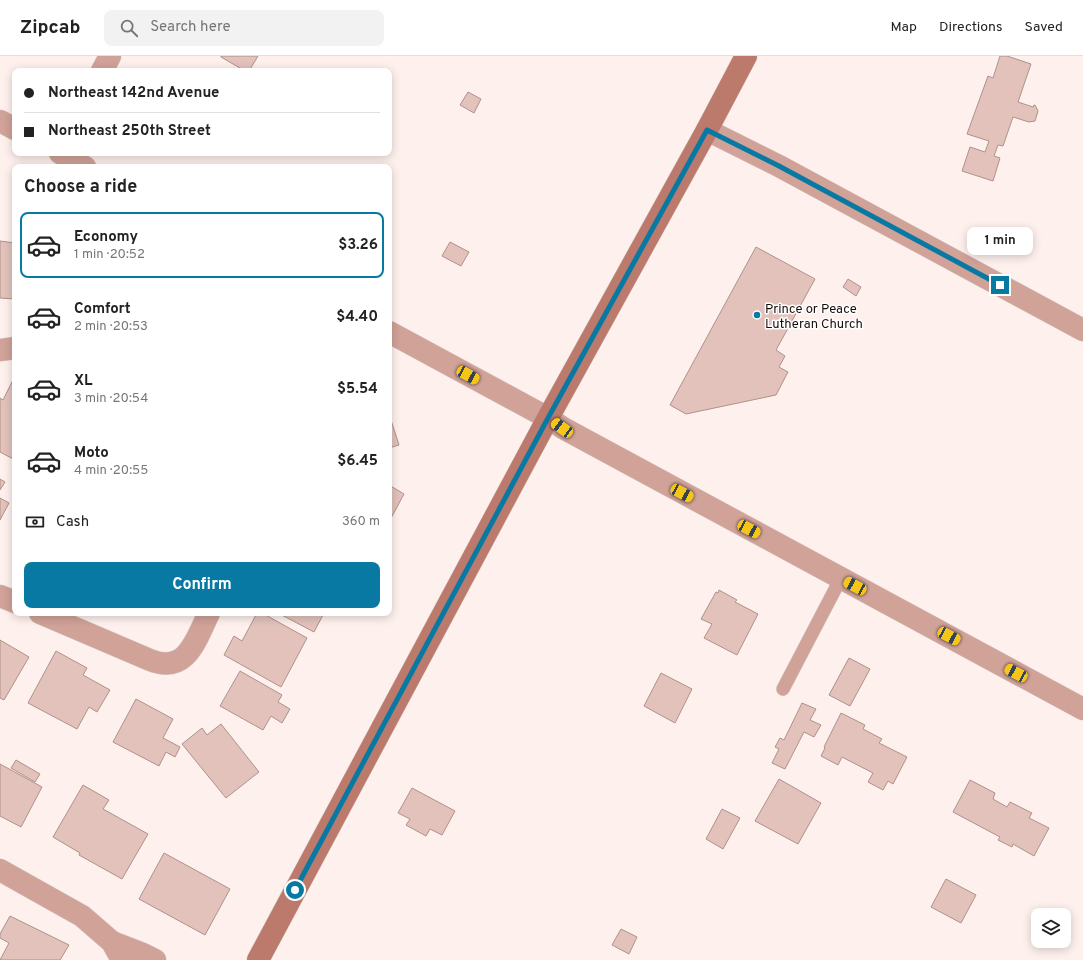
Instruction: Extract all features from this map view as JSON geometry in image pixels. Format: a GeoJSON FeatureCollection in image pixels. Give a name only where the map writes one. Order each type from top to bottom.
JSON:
{"type":"FeatureCollection","features":[{"type":"Feature","properties":{"kind":"main road"},"geometry":{"type":"LineString","coordinates":[[258,960],[548,418],[707,130],[746,56]]}},
{"type":"Feature","properties":{"kind":"street"},"geometry":{"type":"LineString","coordinates":[[104,68],[110,56]]}},
{"type":"Feature","properties":{"kind":"street"},"geometry":{"type":"LineString","coordinates":[[0,121],[12,127]]}},
{"type":"Feature","properties":{"kind":"street"},"geometry":{"type":"LineString","coordinates":[[707,130],[779,166],[1083,330]]}},
{"type":"Feature","properties":{"kind":"street"},"geometry":{"type":"LineString","coordinates":[[66,156],[80,164]]}},
{"type":"Feature","properties":{"kind":"street"},"geometry":{"type":"LineString","coordinates":[[392,334],[548,418],[562,428],[1083,709]]}},
{"type":"Feature","properties":{"kind":"street"},"geometry":{"type":"LineString","coordinates":[[0,350],[12,348]]}},
{"type":"Feature","properties":{"kind":"street"},"geometry":{"type":"LineString","coordinates":[[0,596],[12,601]]}},
{"type":"Feature","properties":{"kind":"street"},"geometry":{"type":"LineString","coordinates":[[47,616],[158,663],[167,664],[175,663],[189,653],[208,616]]}},
{"type":"Feature","properties":{"kind":"street"},"geometry":{"type":"LineString","coordinates":[[0,870],[82,916],[117,951],[143,954],[155,960]]}},
{"type":"Feature","properties":{"kind":"lane"},"geometry":{"type":"LineString","coordinates":[[783,689],[841,578]]}},
{"type":"Feature","properties":{"kind":"building"},"geometry":{"type":"Polygon","coordinates":[[[258,56],[251,68],[240,68],[221,57],[258,56]]]}},
{"type":"Feature","properties":{"kind":"building"},"geometry":{"type":"Polygon","coordinates":[[[1000,56],[1007,56],[1031,64],[1018,102],[1033,107],[1035,105],[1038,111],[1035,121],[1029,122],[1013,117],[1003,146],[998,145],[994,156],[1000,158],[993,181],[962,171],[970,147],[985,152],[989,141],[967,134],[988,76],[993,78],[1000,56]]]}},
{"type":"Feature","properties":{"kind":"building"},"geometry":{"type":"Polygon","coordinates":[[[468,92],[481,99],[474,113],[460,105],[468,92]]]}},
{"type":"Feature","properties":{"kind":"building"},"geometry":{"type":"Polygon","coordinates":[[[0,241],[12,243],[12,299],[0,298],[0,241]]]}},
{"type":"Feature","properties":{"kind":"building"},"geometry":{"type":"Polygon","coordinates":[[[450,242],[469,252],[461,266],[442,256],[450,242]]]}},
{"type":"Feature","properties":{"kind":"building","name":"Prince or Peace Lutheran Church"},"geometry":{"type":"Polygon","coordinates":[[[756,247],[815,279],[776,350],[785,356],[779,367],[788,372],[776,395],[686,414],[670,405],[756,247]]]}},
{"type":"Feature","properties":{"kind":"building"},"geometry":{"type":"Polygon","coordinates":[[[848,279],[861,287],[856,296],[843,287],[848,279]]]}},
{"type":"Feature","properties":{"kind":"building"},"geometry":{"type":"Polygon","coordinates":[[[12,382],[12,458],[0,452],[0,398],[3,400],[12,382]]]}},
{"type":"Feature","properties":{"kind":"building"},"geometry":{"type":"Polygon","coordinates":[[[392,423],[399,445],[392,447],[392,423]]]}},
{"type":"Feature","properties":{"kind":"building"},"geometry":{"type":"Polygon","coordinates":[[[0,479],[5,482],[0,490],[0,479]]]}},
{"type":"Feature","properties":{"kind":"building"},"geometry":{"type":"Polygon","coordinates":[[[392,487],[404,494],[392,516],[392,487]]]}},
{"type":"Feature","properties":{"kind":"building"},"geometry":{"type":"Polygon","coordinates":[[[0,498],[9,503],[0,520],[0,498]]]}},
{"type":"Feature","properties":{"kind":"building"},"geometry":{"type":"Polygon","coordinates":[[[719,590],[737,600],[735,602],[758,614],[737,655],[704,638],[712,624],[701,619],[716,592],[718,593],[719,590]]]}},
{"type":"Feature","properties":{"kind":"building"},"geometry":{"type":"Polygon","coordinates":[[[255,616],[267,616],[307,638],[281,687],[224,655],[234,636],[242,641],[255,616]]]}},
{"type":"Feature","properties":{"kind":"building"},"geometry":{"type":"Polygon","coordinates":[[[284,616],[322,616],[314,632],[284,616]]]}},
{"type":"Feature","properties":{"kind":"building"},"geometry":{"type":"Polygon","coordinates":[[[0,640],[29,657],[4,700],[0,698],[0,640]]]}},
{"type":"Feature","properties":{"kind":"building"},"geometry":{"type":"Polygon","coordinates":[[[56,651],[87,668],[83,675],[110,690],[97,712],[89,707],[77,729],[28,703],[56,651]]]}},
{"type":"Feature","properties":{"kind":"building"},"geometry":{"type":"Polygon","coordinates":[[[849,658],[870,669],[850,706],[829,695],[849,658]]]}},
{"type":"Feature","properties":{"kind":"building"},"geometry":{"type":"Polygon","coordinates":[[[240,671],[282,695],[278,702],[290,709],[282,723],[271,716],[263,730],[220,706],[240,671]]]}},
{"type":"Feature","properties":{"kind":"building"},"geometry":{"type":"Polygon","coordinates":[[[661,673],[692,689],[675,723],[644,706],[661,673]]]}},
{"type":"Feature","properties":{"kind":"building"},"geometry":{"type":"Polygon","coordinates":[[[136,699],[173,719],[163,738],[180,747],[175,757],[166,752],[159,766],[113,742],[136,699]]]}},
{"type":"Feature","properties":{"kind":"building"},"geometry":{"type":"Polygon","coordinates":[[[802,703],[816,709],[810,720],[821,725],[814,737],[804,732],[785,769],[772,763],[779,749],[775,747],[780,738],[784,740],[802,703]]]}},
{"type":"Feature","properties":{"kind":"building"},"geometry":{"type":"Polygon","coordinates":[[[841,713],[865,725],[863,729],[882,739],[879,743],[907,757],[893,784],[888,781],[883,790],[868,782],[873,773],[842,757],[838,765],[821,756],[841,713]]]}},
{"type":"Feature","properties":{"kind":"building"},"geometry":{"type":"Polygon","coordinates":[[[221,724],[259,772],[226,798],[182,744],[202,728],[207,735],[221,724]]]}},
{"type":"Feature","properties":{"kind":"building"},"geometry":{"type":"Polygon","coordinates":[[[16,760],[40,774],[35,782],[11,768],[16,760]]]}},
{"type":"Feature","properties":{"kind":"building"},"geometry":{"type":"Polygon","coordinates":[[[0,764],[42,787],[21,827],[0,816],[0,764]]]}},
{"type":"Feature","properties":{"kind":"building"},"geometry":{"type":"Polygon","coordinates":[[[779,779],[821,803],[798,844],[755,821],[779,779]]]}},
{"type":"Feature","properties":{"kind":"building"},"geometry":{"type":"Polygon","coordinates":[[[970,780],[995,793],[993,799],[1007,807],[1010,802],[1032,813],[1029,818],[1049,828],[1034,856],[1013,844],[1012,847],[998,840],[1000,837],[953,812],[970,780]]]}},
{"type":"Feature","properties":{"kind":"building"},"geometry":{"type":"Polygon","coordinates":[[[83,785],[109,800],[103,809],[148,834],[122,879],[79,855],[80,853],[53,837],[83,785]]]}},
{"type":"Feature","properties":{"kind":"building"},"geometry":{"type":"Polygon","coordinates":[[[412,788],[455,811],[442,835],[430,829],[426,836],[406,825],[410,819],[398,813],[412,788]]]}},
{"type":"Feature","properties":{"kind":"building"},"geometry":{"type":"Polygon","coordinates":[[[722,809],[740,818],[723,849],[706,839],[722,809]]]}},
{"type":"Feature","properties":{"kind":"building"},"geometry":{"type":"Polygon","coordinates":[[[164,853],[230,889],[205,935],[139,899],[164,853]]]}},
{"type":"Feature","properties":{"kind":"building"},"geometry":{"type":"Polygon","coordinates":[[[946,879],[976,895],[961,923],[931,907],[946,879]]]}},
{"type":"Feature","properties":{"kind":"building"},"geometry":{"type":"Polygon","coordinates":[[[10,916],[69,945],[60,960],[0,960],[9,943],[0,938],[0,934],[10,916]]]}},
{"type":"Feature","properties":{"kind":"building"},"geometry":{"type":"Polygon","coordinates":[[[621,929],[637,937],[629,954],[612,945],[621,929]]]}},
{"type":"Feature","properties":{"kind":"place","name":"Prince or Peace Lutheran Church"},"geometry":{"type":"Point","coordinates":[757,315]}},
{"type":"Feature","properties":{"kind":"route"},"geometry":{"type":"LineString","coordinates":[[295,890],[548,418],[707,130],[779,166],[1000,285]]}}]}
